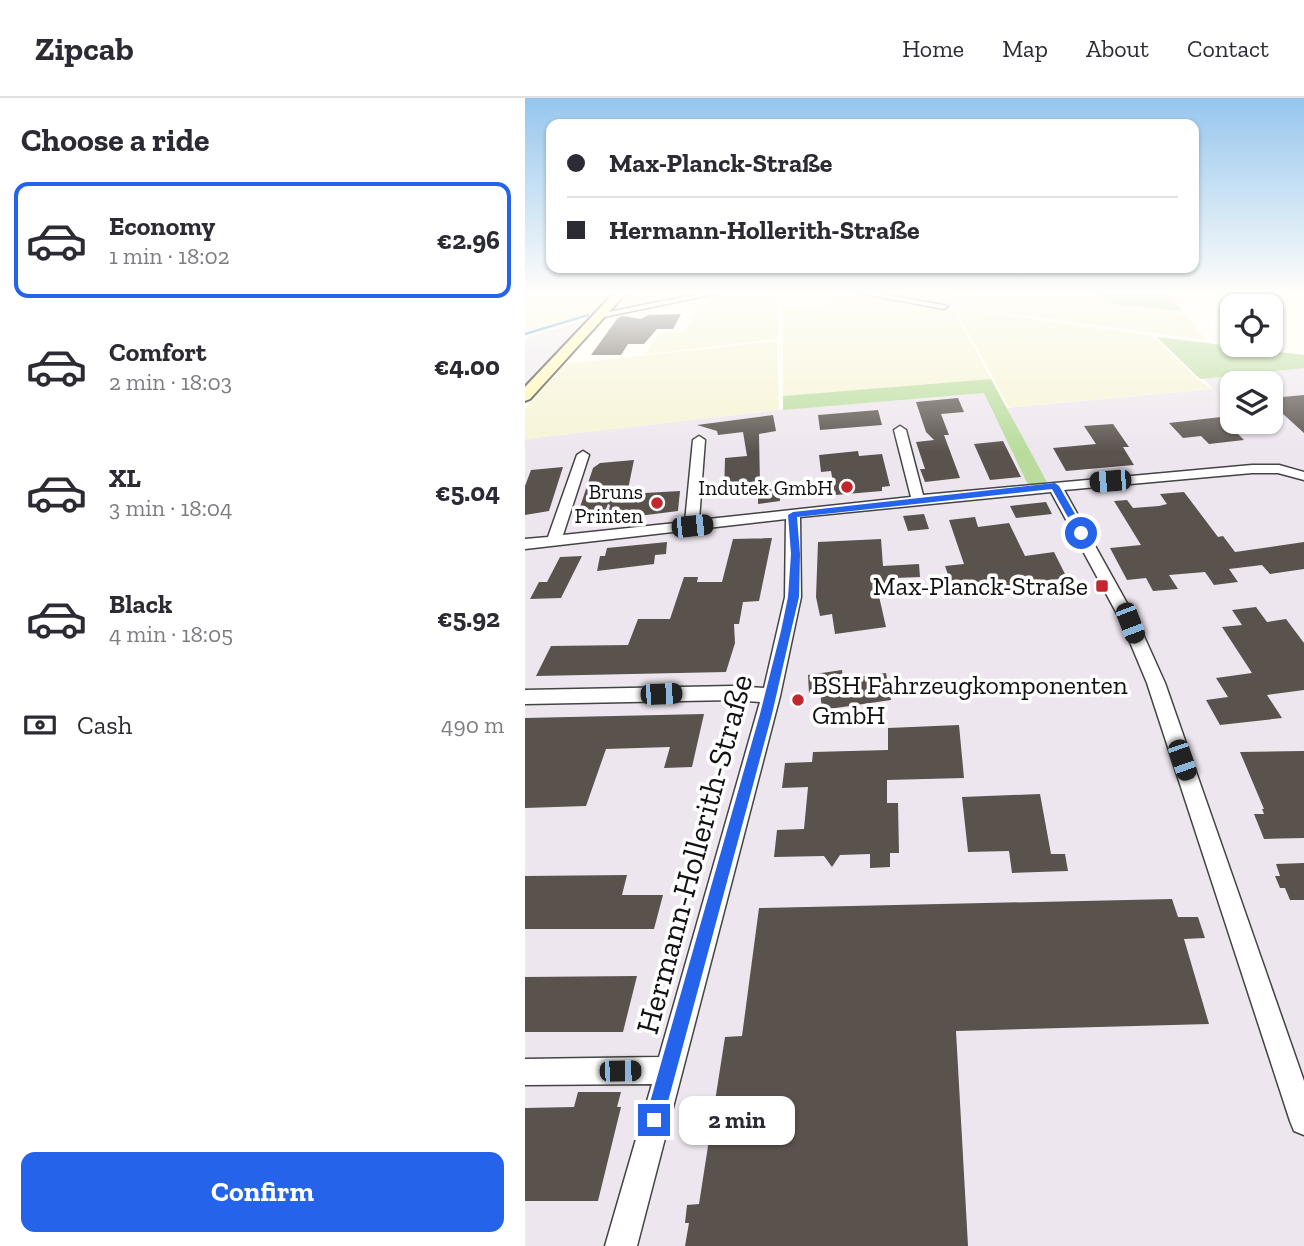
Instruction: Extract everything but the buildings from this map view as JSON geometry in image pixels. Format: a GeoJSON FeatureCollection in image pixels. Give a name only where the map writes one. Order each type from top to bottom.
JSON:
{"type":"FeatureCollection","features":[{"type":"Feature","properties":{"kind":"street"},"geometry":{"type":"LineString","coordinates":[[525,396],[572,345]]}},
{"type":"Feature","properties":{"kind":"street"},"geometry":{"type":"LineString","coordinates":[[900,430],[918,499]]}},
{"type":"Feature","properties":{"kind":"street"},"geometry":{"type":"LineString","coordinates":[[692,526],[699,440]]}},
{"type":"Feature","properties":{"kind":"street"},"geometry":{"type":"LineString","coordinates":[[554,541],[583,455]]}},
{"type":"Feature","properties":{"kind":"street"},"geometry":{"type":"LineString","coordinates":[[525,544],[1055,486],[1252,469],[1279,469],[1304,476]]}},
{"type":"Feature","properties":{"kind":"street"},"geometry":{"type":"LineString","coordinates":[[1055,486],[1130,623],[1156,683],[1304,1121]]}},
{"type":"Feature","properties":{"kind":"street","name":"Hermann-Hollerith-Straße"},"geometry":{"type":"LineString","coordinates":[[621,1246],[771,696],[793,597],[793,515]]}},
{"type":"Feature","properties":{"kind":"street"},"geometry":{"type":"LineString","coordinates":[[525,697],[708,693],[771,696]]}},
{"type":"Feature","properties":{"kind":"street"},"geometry":{"type":"LineString","coordinates":[[525,1072],[668,1070]]}},
{"type":"Feature","properties":{"kind":"shaded area"},"geometry":{"type":"Polygon","coordinates":[[[525,345],[563,345],[532,378],[525,386],[525,345]]]}},
{"type":"Feature","properties":{"kind":"shaded area"},"geometry":{"type":"Polygon","coordinates":[[[652,345],[729,345],[646,354],[652,345]]]}},
{"type":"Feature","properties":{"kind":"shaded area"},"geometry":{"type":"Polygon","coordinates":[[[744,345],[777,345],[779,410],[525,439],[525,409],[564,364],[744,345]]]}},
{"type":"Feature","properties":{"kind":"shaded area"},"geometry":{"type":"Polygon","coordinates":[[[783,345],[972,345],[991,379],[783,396],[783,345]]]}},
{"type":"Feature","properties":{"kind":"shaded area"},"geometry":{"type":"Polygon","coordinates":[[[975,345],[1161,345],[1197,379],[1212,389],[1009,407],[975,345]]]}},
{"type":"Feature","properties":{"kind":"shaded area"},"geometry":{"type":"Polygon","coordinates":[[[1304,368],[1304,1246],[525,1246],[525,439],[779,410],[984,393],[1028,485],[1047,482],[1005,408],[1213,389],[1203,378],[1220,376],[1220,434],[1283,434],[1283,371],[1274,371],[1304,368]]]}},
{"type":"Feature","properties":{"kind":"green space"},"geometry":{"type":"Polygon","coordinates":[[[1165,345],[1220,345],[1220,357],[1283,357],[1283,352],[1304,355],[1304,368],[1220,371],[1220,377],[1200,379],[1165,345]]]}},
{"type":"Feature","properties":{"kind":"green space"},"geometry":{"type":"Polygon","coordinates":[[[991,379],[1047,482],[1028,485],[984,393],[783,410],[783,396],[991,379]]]}},
{"type":"Feature","properties":{"kind":"place","name":"Indutek GmbH"},"geometry":{"type":"Point","coordinates":[847,487]}},
{"type":"Feature","properties":{"kind":"place","name":"Bruns Printen"},"geometry":{"type":"Point","coordinates":[657,503]}},
{"type":"Feature","properties":{"kind":"place","name":"Max-Planck-Straße"},"geometry":{"type":"Point","coordinates":[1102,586]}},
{"type":"Feature","properties":{"kind":"place","name":"BSH Fahrzeugkomponenten GmbH"},"geometry":{"type":"Point","coordinates":[798,700]}},
{"type":"Feature","properties":{"kind":"route"},"geometry":{"type":"LineString","coordinates":[[654,1120],[766,714],[786,631],[793,597],[793,515],[918,499],[1055,486],[1081,533]]}}]}
